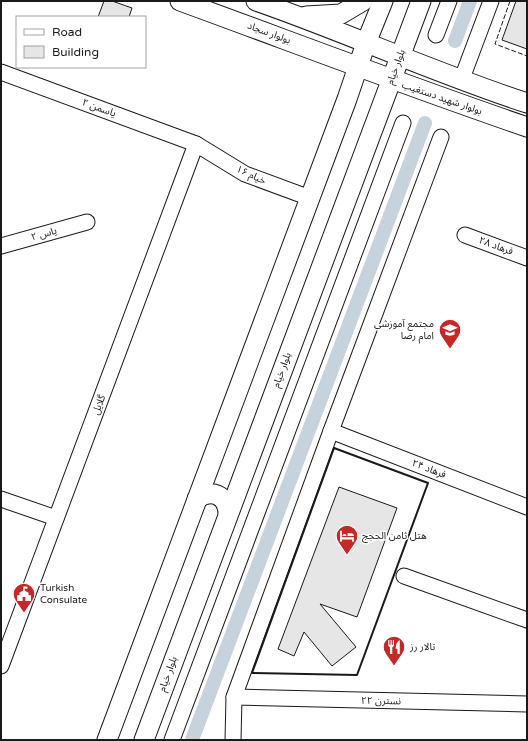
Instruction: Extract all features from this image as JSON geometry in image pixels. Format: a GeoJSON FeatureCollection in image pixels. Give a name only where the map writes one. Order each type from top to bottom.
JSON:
{"type":"FeatureCollection","features":[{"type":"Feature","properties":{"kind":"main road","name":"بولوار سجاد"},"geometry":{"type":"LineString","coordinates":[[180,1],[358,66]]}},
{"type":"Feature","properties":{"kind":"main road"},"geometry":{"type":"LineString","coordinates":[[256,1],[299,16],[461,81],[527,103]]}},
{"type":"Feature","properties":{"kind":"main road"},"geometry":{"type":"LineString","coordinates":[[299,16],[341,14],[363,1]]}},
{"type":"Feature","properties":{"kind":"main road"},"geometry":{"type":"LineString","coordinates":[[108,740],[310,198],[366,43],[383,1]]}},
{"type":"Feature","properties":{"kind":"main road","name":"بلوار خیام"},"geometry":{"type":"LineString","coordinates":[[144,740],[228,513],[392,80],[399,56],[421,1]]}},
{"type":"Feature","properties":{"kind":"main road","name":"بولوار شهید دستغیب"},"geometry":{"type":"LineString","coordinates":[[358,66],[392,80],[527,128]]}},
{"type":"Feature","properties":{"kind":"main road"},"geometry":{"type":"LineString","coordinates":[[197,499],[207,494],[218,495],[226,502],[228,513]]}},
{"type":"Feature","properties":{"kind":"street"},"geometry":{"type":"LineString","coordinates":[[436,35],[449,1]]}},
{"type":"Feature","properties":{"kind":"street"},"geometry":{"type":"LineString","coordinates":[[461,81],[491,1]]}},
{"type":"Feature","properties":{"kind":"street","name":"یاسمن ۲"},"geometry":{"type":"LineString","coordinates":[[1,72],[196,144]]}},
{"type":"Feature","properties":{"kind":"street"},"geometry":{"type":"LineString","coordinates":[[172,740],[403,123]]}},
{"type":"Feature","properties":{"kind":"street"},"geometry":{"type":"LineString","coordinates":[[233,740],[234,697],[331,431],[441,137]]}},
{"type":"Feature","properties":{"kind":"street","name":"خیام ۱۶"},"geometry":{"type":"LineString","coordinates":[[196,144],[245,174],[310,198]]}},
{"type":"Feature","properties":{"kind":"street","name":"گلایل"},"geometry":{"type":"LineString","coordinates":[[1,666],[8,632],[56,518],[196,144]]}},
{"type":"Feature","properties":{"kind":"street","name":"یاس ۲"},"geometry":{"type":"LineString","coordinates":[[1,246],[87,222]]}},
{"type":"Feature","properties":{"kind":"street","name":"فرهاد ۲۸"},"geometry":{"type":"LineString","coordinates":[[465,235],[527,258]]}},
{"type":"Feature","properties":{"kind":"street","name":"فرهاد ۲۴"},"geometry":{"type":"LineString","coordinates":[[331,431],[527,508]]}},
{"type":"Feature","properties":{"kind":"street"},"geometry":{"type":"LineString","coordinates":[[1,499],[56,518]]}},
{"type":"Feature","properties":{"kind":"street"},"geometry":{"type":"LineString","coordinates":[[404,576],[527,620]]}},
{"type":"Feature","properties":{"kind":"street","name":"نسترن ۲۲"},"geometry":{"type":"LineString","coordinates":[[234,697],[527,704]]}},
{"type":"Feature","properties":{"kind":"building"},"geometry":{"type":"Polygon","coordinates":[[[104,1],[112,1],[132,8],[129,16],[98,16],[104,1]]]}},
{"type":"Feature","properties":{"kind":"building"},"geometry":{"type":"Polygon","coordinates":[[[516,1],[527,1],[527,49],[502,40],[516,1]]]}},
{"type":"Feature","properties":{"kind":"building","name":"هتل ثامن الحجج"},"geometry":{"type":"Polygon","coordinates":[[[339,487],[397,508],[357,617],[320,604],[356,647],[332,666],[304,632],[294,656],[278,649],[339,487]]]}},
{"type":"Feature","properties":{"kind":"waterway"},"geometry":{"type":"LineString","coordinates":[[455,41],[470,1]]}},
{"type":"Feature","properties":{"kind":"waterway"},"geometry":{"type":"LineString","coordinates":[[192,740],[425,123]]}},
{"type":"Feature","properties":{"kind":"fence"},"geometry":{"type":"LineString","coordinates":[[510,1],[495,44],[527,56]]}},
{"type":"Feature","properties":{"kind":"wall"},"geometry":{"type":"LineString","coordinates":[[334,448],[428,483],[357,675],[252,673],[334,448]]}},
{"type":"Feature","properties":{"kind":"place","name":"مجتمع آموزشی امام رضا"},"geometry":{"type":"Point","coordinates":[450,350]}},
{"type":"Feature","properties":{"kind":"place","name":"هتل ثامن الحجج"},"geometry":{"type":"Point","coordinates":[347,556]}},
{"type":"Feature","properties":{"kind":"place","name":"Turkish Consulate"},"geometry":{"type":"Point","coordinates":[24,614]}},
{"type":"Feature","properties":{"kind":"place","name":"تالار رز"},"geometry":{"type":"Point","coordinates":[394,666]}}]}
